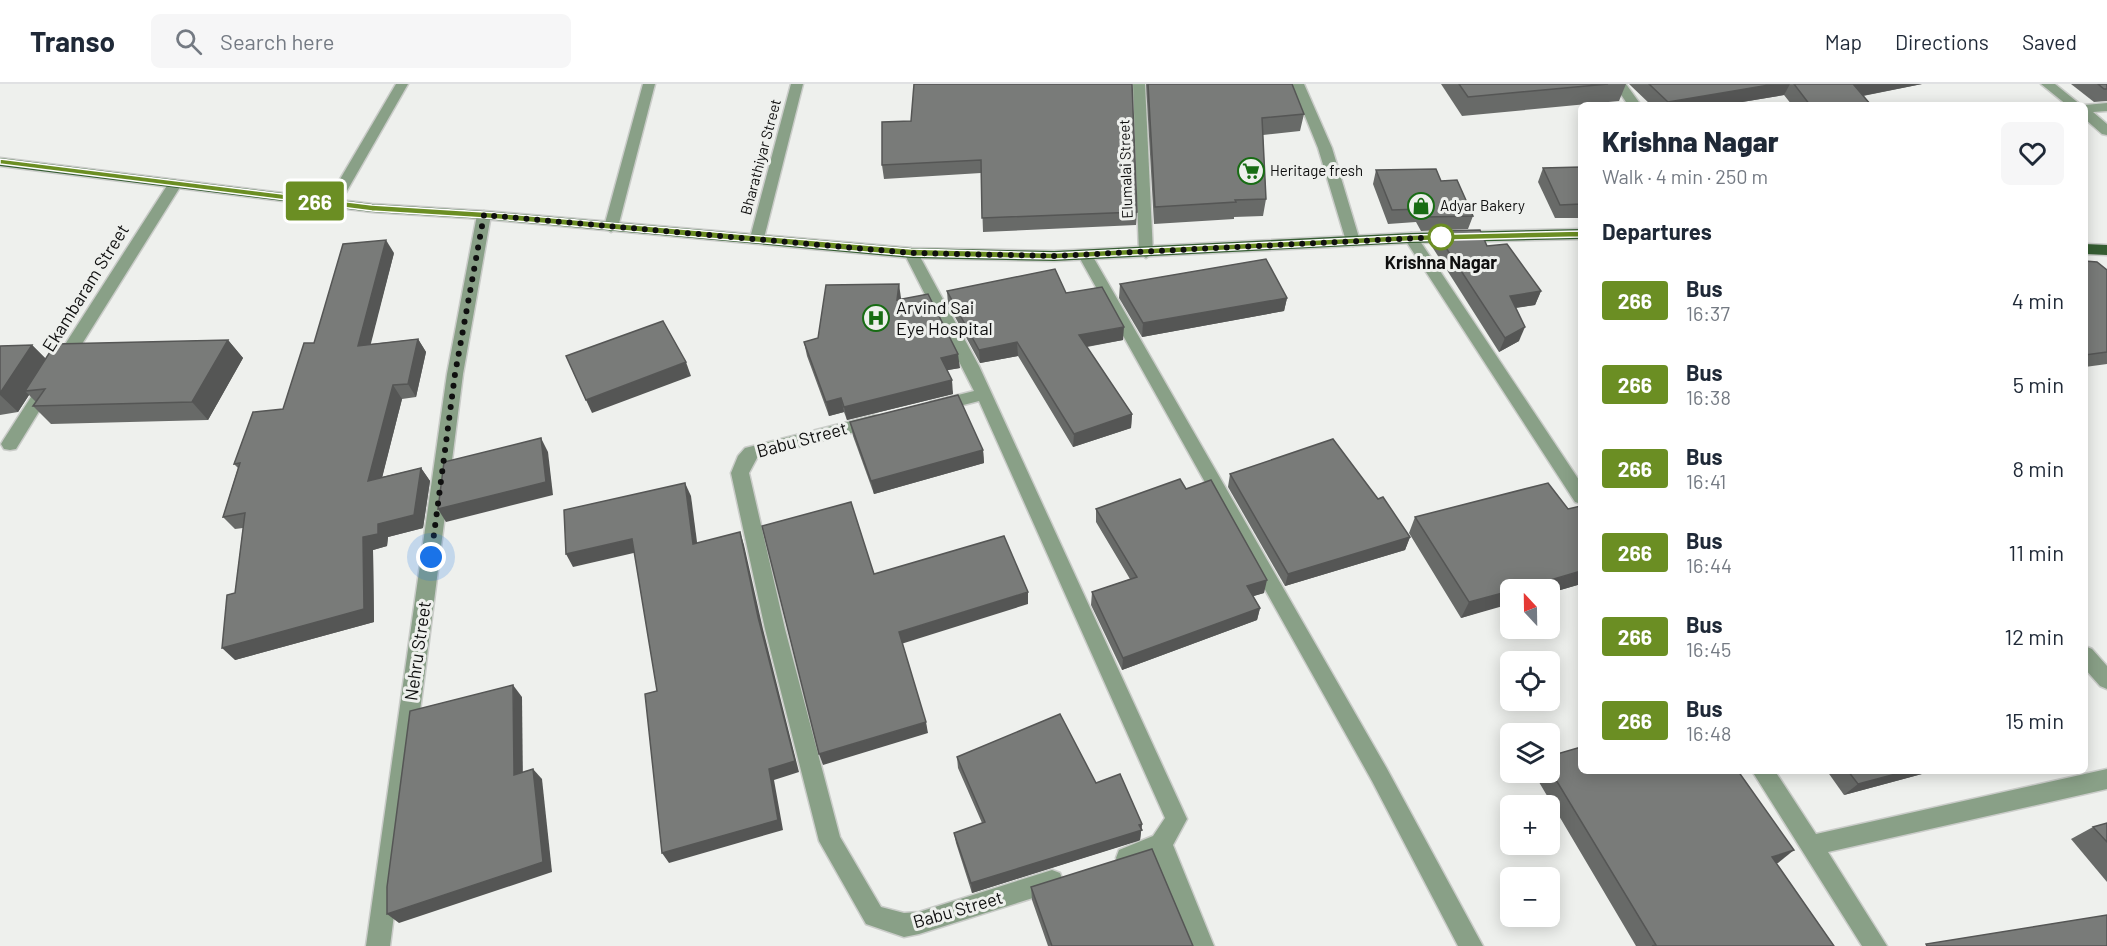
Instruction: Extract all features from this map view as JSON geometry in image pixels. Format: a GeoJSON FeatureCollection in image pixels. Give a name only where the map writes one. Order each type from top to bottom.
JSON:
{"type":"FeatureCollection","features":[{"type":"Feature","properties":{"kind":"main road"},"geometry":{"type":"LineString","coordinates":[[0,162],[333,203],[911,253],[1054,256],[1412,238],[1578,234]]}},
{"type":"Feature","properties":{"kind":"main road"},"geometry":{"type":"LineString","coordinates":[[2088,249],[2107,250]]}},
{"type":"Feature","properties":{"kind":"street"},"geometry":{"type":"LineString","coordinates":[[333,203],[402,84]]}},
{"type":"Feature","properties":{"kind":"street"},"geometry":{"type":"LineString","coordinates":[[611,227],[649,84]]}},
{"type":"Feature","properties":{"kind":"street","name":"Bharathiyar Street"},"geometry":{"type":"LineString","coordinates":[[757,238],[797,84]]}},
{"type":"Feature","properties":{"kind":"street","name":"Elumalai Street"},"geometry":{"type":"LineString","coordinates":[[1139,84],[1146,253]]}},
{"type":"Feature","properties":{"kind":"street"},"geometry":{"type":"LineString","coordinates":[[1298,84],[1325,148],[1353,241]]}},
{"type":"Feature","properties":{"kind":"street"},"geometry":{"type":"LineString","coordinates":[[1620,84],[1633,102]]}},
{"type":"Feature","properties":{"kind":"street"},"geometry":{"type":"LineString","coordinates":[[2047,84],[2071,102]]}},
{"type":"Feature","properties":{"kind":"street"},"geometry":{"type":"LineString","coordinates":[[2088,110],[2107,107]]}},
{"type":"Feature","properties":{"kind":"street"},"geometry":{"type":"LineString","coordinates":[[2088,114],[2107,131]]}},
{"type":"Feature","properties":{"kind":"street","name":"Ekambaram Street"},"geometry":{"type":"LineString","coordinates":[[10,444],[175,184]]}},
{"type":"Feature","properties":{"kind":"street","name":"Nehru Street"},"geometry":{"type":"LineString","coordinates":[[378,946],[455,374],[484,215]]}},
{"type":"Feature","properties":{"kind":"street"},"geometry":{"type":"LineString","coordinates":[[1412,238],[1578,492]]}},
{"type":"Feature","properties":{"kind":"street"},"geometry":{"type":"LineString","coordinates":[[911,253],[984,394],[1176,819],[1161,844],[1143,853],[1109,864]]}},
{"type":"Feature","properties":{"kind":"street"},"geometry":{"type":"LineString","coordinates":[[1085,255],[1379,774],[1471,946]]}},
{"type":"Feature","properties":{"kind":"street"},"geometry":{"type":"LineString","coordinates":[[914,411],[984,394]]}},
{"type":"Feature","properties":{"kind":"street","name":"Babu Street"},"geometry":{"type":"LineString","coordinates":[[891,417],[751,453],[744,461],[740,472],[775,629],[830,841],[874,916],[904,925],[919,923],[1076,874]]}},
{"type":"Feature","properties":{"kind":"street"},"geometry":{"type":"LineString","coordinates":[[2088,658],[2107,680]]}},
{"type":"Feature","properties":{"kind":"street"},"geometry":{"type":"LineString","coordinates":[[1765,774],[1875,946]]}},
{"type":"Feature","properties":{"kind":"street"},"geometry":{"type":"LineString","coordinates":[[1812,845],[2107,779]]}},
{"type":"Feature","properties":{"kind":"street"},"geometry":{"type":"LineString","coordinates":[[1161,844],[1202,946]]}},
{"type":"Feature","properties":{"kind":"building"},"geometry":{"type":"Polygon","coordinates":[[[914,84],[1132,84],[1137,212],[982,218],[981,160],[882,165],[882,122],[911,121],[914,84]]]}},
{"type":"Feature","properties":{"kind":"building"},"geometry":{"type":"Polygon","coordinates":[[[1148,84],[1292,84],[1304,114],[1262,118],[1266,199],[1155,207],[1148,84]]]}},
{"type":"Feature","properties":{"kind":"building"},"geometry":{"type":"Polygon","coordinates":[[[1459,84],[1608,84],[1468,97],[1459,84]]]}},
{"type":"Feature","properties":{"kind":"building"},"geometry":{"type":"Polygon","coordinates":[[[1649,84],[1775,84],[1668,102],[1649,84]]]}},
{"type":"Feature","properties":{"kind":"building"},"geometry":{"type":"Polygon","coordinates":[[[1794,84],[1861,84],[1854,85],[1868,102],[1808,102],[1794,84]]]}},
{"type":"Feature","properties":{"kind":"building"},"geometry":{"type":"Polygon","coordinates":[[[2098,84],[2107,84],[2107,89],[2104,89],[2098,84]]]}},
{"type":"Feature","properties":{"kind":"building"},"geometry":{"type":"Polygon","coordinates":[[[1578,167],[1578,204],[1560,205],[1543,168],[1578,167]]]}},
{"type":"Feature","properties":{"kind":"building"},"geometry":{"type":"Polygon","coordinates":[[[1436,169],[1441,181],[1457,180],[1473,216],[1426,217],[1420,209],[1392,210],[1376,170],[1436,169]]]}},
{"type":"Feature","properties":{"kind":"building"},"geometry":{"type":"Polygon","coordinates":[[[1480,230],[1487,246],[1507,244],[1541,291],[1510,296],[1525,327],[1505,338],[1435,231],[1480,230]]]}},
{"type":"Feature","properties":{"kind":"building"},"geometry":{"type":"Polygon","coordinates":[[[386,240],[358,346],[418,339],[408,384],[393,385],[368,481],[421,468],[414,515],[378,524],[378,534],[363,537],[364,609],[222,648],[227,595],[235,593],[245,513],[223,517],[240,463],[234,464],[253,412],[283,409],[304,343],[314,343],[343,244],[386,240]]]}},
{"type":"Feature","properties":{"kind":"building"},"geometry":{"type":"Polygon","coordinates":[[[1266,259],[1287,298],[1143,323],[1120,284],[1266,259]]]}},
{"type":"Feature","properties":{"kind":"building"},"geometry":{"type":"Polygon","coordinates":[[[2088,261],[2097,262],[2107,270],[2107,352],[2088,355],[2088,261]]]}},
{"type":"Feature","properties":{"kind":"building"},"geometry":{"type":"Polygon","coordinates":[[[1055,269],[1066,293],[1102,287],[1124,327],[1079,335],[1132,414],[1074,434],[1017,342],[979,350],[947,291],[1055,269]]]}},
{"type":"Feature","properties":{"kind":"building"},"geometry":{"type":"Polygon","coordinates":[[[899,284],[897,300],[928,294],[958,354],[941,358],[952,380],[844,407],[841,398],[826,402],[804,342],[818,338],[826,285],[899,284]]]}},
{"type":"Feature","properties":{"kind":"building"},"geometry":{"type":"Polygon","coordinates":[[[663,321],[686,362],[586,400],[566,356],[663,321]]]}},
{"type":"Feature","properties":{"kind":"building"},"geometry":{"type":"Polygon","coordinates":[[[228,340],[192,402],[33,406],[45,389],[25,391],[55,344],[228,340]]]}},
{"type":"Feature","properties":{"kind":"building"},"geometry":{"type":"Polygon","coordinates":[[[32,345],[0,393],[0,346],[32,345]]]}},
{"type":"Feature","properties":{"kind":"building"},"geometry":{"type":"Polygon","coordinates":[[[958,395],[983,450],[871,481],[850,422],[958,395]]]}},
{"type":"Feature","properties":{"kind":"building"},"geometry":{"type":"Polygon","coordinates":[[[541,438],[546,482],[438,509],[444,462],[541,438]]]}},
{"type":"Feature","properties":{"kind":"building"},"geometry":{"type":"Polygon","coordinates":[[[1333,439],[1378,499],[1383,497],[1410,537],[1288,574],[1230,474],[1333,439]]]}},
{"type":"Feature","properties":{"kind":"building"},"geometry":{"type":"Polygon","coordinates":[[[1180,479],[1186,489],[1211,480],[1267,580],[1247,586],[1260,608],[1123,658],[1092,592],[1137,577],[1096,509],[1180,479]]]}},
{"type":"Feature","properties":{"kind":"building"},"geometry":{"type":"Polygon","coordinates":[[[685,483],[693,544],[740,532],[758,617],[795,761],[769,769],[778,820],[662,853],[645,694],[657,691],[632,539],[566,554],[564,510],[685,483]]]}},
{"type":"Feature","properties":{"kind":"building"},"geometry":{"type":"Polygon","coordinates":[[[1548,483],[1568,509],[1578,507],[1578,572],[1554,579],[1500,579],[1500,594],[1469,602],[1415,517],[1548,483]]]}},
{"type":"Feature","properties":{"kind":"building"},"geometry":{"type":"Polygon","coordinates":[[[851,502],[874,574],[1004,536],[1028,592],[899,632],[926,722],[819,754],[762,526],[851,502]]]}},
{"type":"Feature","properties":{"kind":"building"},"geometry":{"type":"Polygon","coordinates":[[[513,685],[514,775],[533,769],[543,862],[387,914],[387,887],[410,711],[513,685]]]}},
{"type":"Feature","properties":{"kind":"building"},"geometry":{"type":"Polygon","coordinates":[[[1060,714],[1096,783],[1120,774],[1142,824],[1139,825],[1142,830],[971,883],[954,833],[985,822],[957,757],[1060,714]]]}},
{"type":"Feature","properties":{"kind":"building"},"geometry":{"type":"Polygon","coordinates":[[[1578,748],[1578,774],[1740,774],[1794,850],[1772,857],[1834,946],[1652,946],[1656,945],[1558,783],[1560,783],[1560,753],[1578,748]]]}},
{"type":"Feature","properties":{"kind":"building"},"geometry":{"type":"Polygon","coordinates":[[[1850,774],[1896,774],[1858,784],[1850,774]]]}},
{"type":"Feature","properties":{"kind":"building"},"geometry":{"type":"Polygon","coordinates":[[[2107,823],[2107,842],[2093,827],[2107,823]]]}},
{"type":"Feature","properties":{"kind":"building"},"geometry":{"type":"Polygon","coordinates":[[[1152,849],[1193,946],[1052,946],[1031,887],[1152,849]]]}},
{"type":"Feature","properties":{"kind":"building"},"geometry":{"type":"Polygon","coordinates":[[[2107,915],[2107,946],[1927,946],[1926,944],[2107,915]]]}},
{"type":"Feature","properties":{"kind":"bus line","name":"266"},"geometry":{"type":"LineString","coordinates":[[0,162],[372,208],[484,215],[911,253],[1054,256],[1412,238],[1578,234]]}},
{"type":"Feature","properties":{"kind":"place","name":"Heritage fresh"},"geometry":{"type":"Point","coordinates":[1251,171]}},
{"type":"Feature","properties":{"kind":"place","name":"Adyar Bakery"},"geometry":{"type":"Point","coordinates":[1421,206]}},
{"type":"Feature","properties":{"kind":"place","name":"Krishna Nagar"},"geometry":{"type":"Point","coordinates":[1441,237]}},
{"type":"Feature","properties":{"kind":"place","name":"Arvind Sai Eye Hospital"},"geometry":{"type":"Point","coordinates":[876,318]}},
{"type":"Feature","properties":{"kind":"route"},"geometry":{"type":"LineString","coordinates":[[431,557],[455,374],[484,215],[911,253],[1054,256],[1441,237]]}}]}
